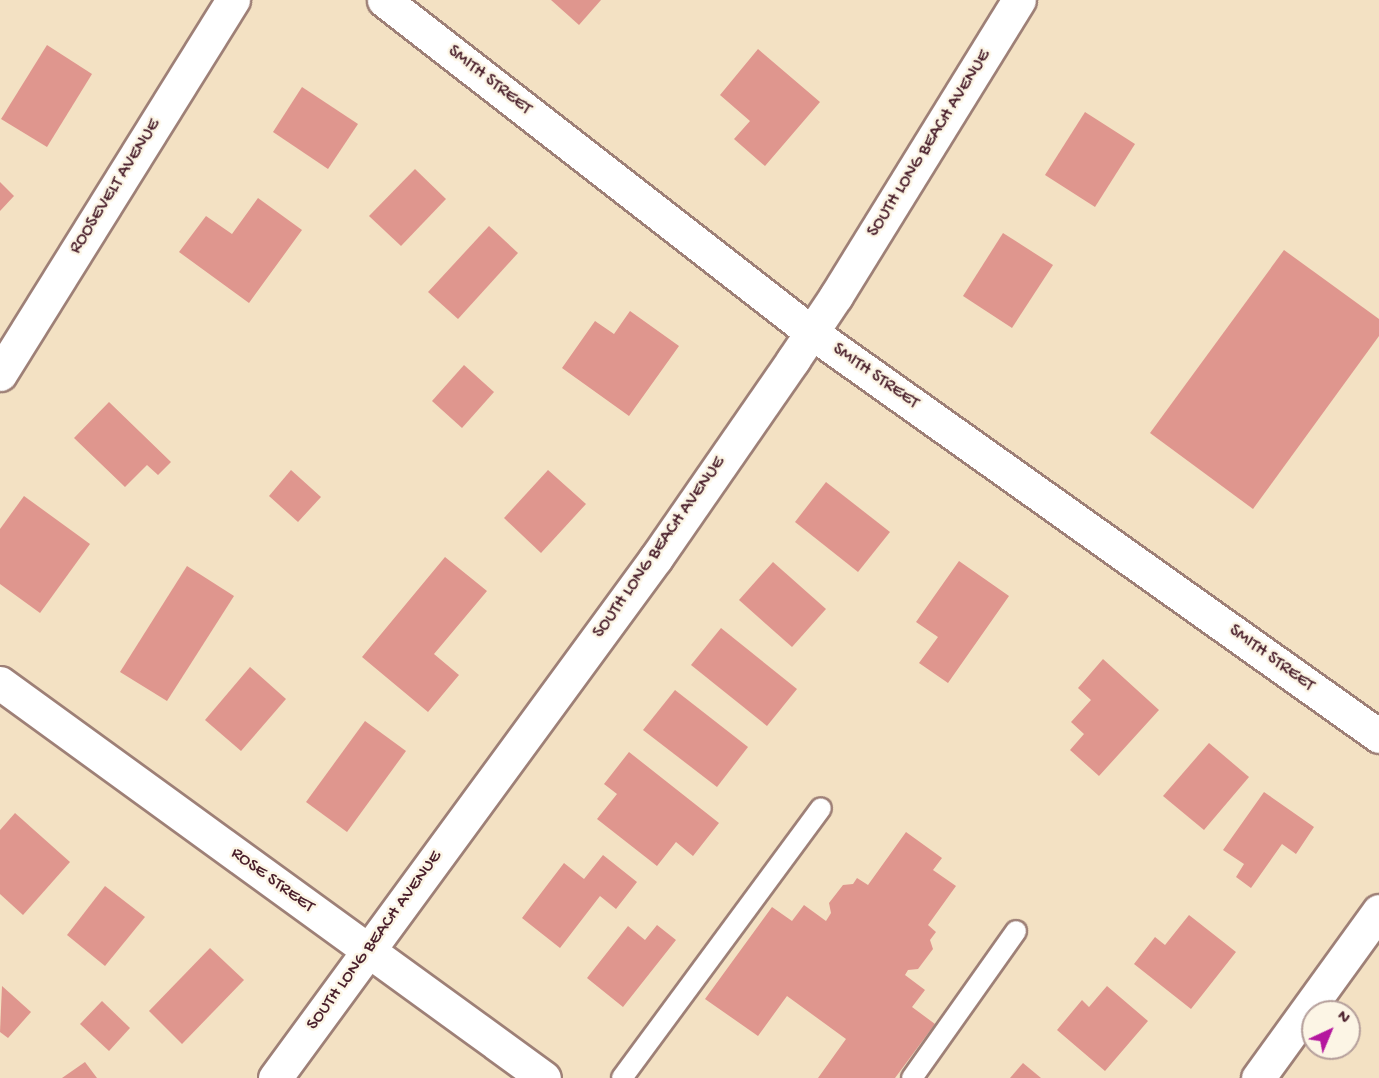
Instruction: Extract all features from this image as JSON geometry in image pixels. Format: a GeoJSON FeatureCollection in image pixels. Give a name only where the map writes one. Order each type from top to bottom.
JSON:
{"type":"FeatureCollection","features":[{"type":"Feature","properties":{"kind":"street","name":"ROOSEVELT AVENUE"},"geometry":{"type":"LineString","coordinates":[[0,374],[233,0]]}},
{"type":"Feature","properties":{"kind":"street","name":"SMITH STREET"},"geometry":{"type":"LineString","coordinates":[[384,0],[811,332],[1379,736]]}},
{"type":"Feature","properties":{"kind":"street","name":"SOUTH LONG BEACH AVENUE"},"geometry":{"type":"LineString","coordinates":[[275,1078],[656,558],[811,332],[1019,0]]}},
{"type":"Feature","properties":{"kind":"street","name":"ROSE STREET"},"geometry":{"type":"LineString","coordinates":[[0,683],[544,1078]]}},
{"type":"Feature","properties":{"kind":"street"},"geometry":{"type":"LineString","coordinates":[[1258,1078],[1379,911]]}},
{"type":"Feature","properties":{"kind":"lane"},"geometry":{"type":"LineString","coordinates":[[622,1078],[821,808]]}},
{"type":"Feature","properties":{"kind":"lane"},"geometry":{"type":"LineString","coordinates":[[912,1078],[1016,931]]}},
{"type":"Feature","properties":{"kind":"building"},"geometry":{"type":"Polygon","coordinates":[[[551,0],[601,0],[579,25],[551,0]]]}},
{"type":"Feature","properties":{"kind":"building"},"geometry":{"type":"Polygon","coordinates":[[[47,45],[92,74],[47,147],[1,119],[47,45]]]}},
{"type":"Feature","properties":{"kind":"building"},"geometry":{"type":"Polygon","coordinates":[[[758,49],[820,102],[765,166],[734,139],[750,121],[720,95],[758,49]]]}},
{"type":"Feature","properties":{"kind":"building"},"geometry":{"type":"Polygon","coordinates":[[[302,87],[358,124],[328,169],[273,132],[302,87]]]}},
{"type":"Feature","properties":{"kind":"building"},"geometry":{"type":"Polygon","coordinates":[[[1085,112],[1135,144],[1095,207],[1045,175],[1085,112]]]}},
{"type":"Feature","properties":{"kind":"building"},"geometry":{"type":"Polygon","coordinates":[[[415,169],[446,199],[401,246],[369,216],[415,169]]]}},
{"type":"Feature","properties":{"kind":"building"},"geometry":{"type":"Polygon","coordinates":[[[0,182],[14,196],[0,211],[0,182]]]}},
{"type":"Feature","properties":{"kind":"building"},"geometry":{"type":"Polygon","coordinates":[[[258,198],[302,230],[249,303],[179,252],[206,216],[232,234],[258,198]]]}},
{"type":"Feature","properties":{"kind":"building"},"geometry":{"type":"Polygon","coordinates":[[[489,226],[518,253],[458,319],[428,292],[489,226]]]}},
{"type":"Feature","properties":{"kind":"building"},"geometry":{"type":"Polygon","coordinates":[[[1003,233],[1053,265],[1012,328],[963,296],[1003,233]]]}},
{"type":"Feature","properties":{"kind":"building"},"geometry":{"type":"Polygon","coordinates":[[[1284,250],[1379,319],[1379,336],[1253,509],[1150,433],[1284,250]]]}},
{"type":"Feature","properties":{"kind":"building"},"geometry":{"type":"Polygon","coordinates":[[[630,311],[679,346],[629,416],[562,368],[595,321],[614,334],[630,311]]]}},
{"type":"Feature","properties":{"kind":"building"},"geometry":{"type":"Polygon","coordinates":[[[464,365],[494,392],[462,428],[432,401],[464,365]]]}},
{"type":"Feature","properties":{"kind":"building"},"geometry":{"type":"Polygon","coordinates":[[[109,402],[171,462],[158,475],[147,465],[125,487],[74,438],[109,402]]]}},
{"type":"Feature","properties":{"kind":"building"},"geometry":{"type":"Polygon","coordinates":[[[291,470],[321,497],[298,522],[269,496],[291,470]]]}},
{"type":"Feature","properties":{"kind":"building"},"geometry":{"type":"Polygon","coordinates":[[[548,470],[586,504],[541,553],[504,518],[548,470]]]}},
{"type":"Feature","properties":{"kind":"building"},"geometry":{"type":"Polygon","coordinates":[[[826,482],[890,532],[858,572],[795,522],[826,482]]]}},
{"type":"Feature","properties":{"kind":"building"},"geometry":{"type":"Polygon","coordinates":[[[24,496],[90,544],[40,613],[0,584],[0,529],[24,496]]]}},
{"type":"Feature","properties":{"kind":"building"},"geometry":{"type":"Polygon","coordinates":[[[445,557],[487,591],[434,654],[459,675],[428,712],[362,657],[445,557]]]}},
{"type":"Feature","properties":{"kind":"building"},"geometry":{"type":"Polygon","coordinates":[[[959,561],[1009,596],[948,683],[919,663],[938,637],[916,622],[959,561]]]}},
{"type":"Feature","properties":{"kind":"building"},"geometry":{"type":"Polygon","coordinates":[[[773,562],[826,609],[792,647],[739,600],[773,562]]]}},
{"type":"Feature","properties":{"kind":"building"},"geometry":{"type":"Polygon","coordinates":[[[187,566],[234,596],[167,701],[120,672],[187,566]]]}},
{"type":"Feature","properties":{"kind":"building"},"geometry":{"type":"Polygon","coordinates":[[[721,628],[797,689],[767,726],[691,665],[721,628]]]}},
{"type":"Feature","properties":{"kind":"building"},"geometry":{"type":"Polygon","coordinates":[[[1103,659],[1159,710],[1099,776],[1070,750],[1084,734],[1071,722],[1091,700],[1078,688],[1103,659]]]}},
{"type":"Feature","properties":{"kind":"building"},"geometry":{"type":"Polygon","coordinates":[[[250,667],[286,699],[241,751],[205,720],[250,667]]]}},
{"type":"Feature","properties":{"kind":"building"},"geometry":{"type":"Polygon","coordinates":[[[675,690],[748,747],[717,787],[643,730],[675,690]]]}},
{"type":"Feature","properties":{"kind":"building"},"geometry":{"type":"Polygon","coordinates":[[[365,721],[406,751],[347,832],[306,802],[365,721]]]}},
{"type":"Feature","properties":{"kind":"building"},"geometry":{"type":"Polygon","coordinates":[[[1209,743],[1249,777],[1204,830],[1163,796],[1209,743]]]}},
{"type":"Feature","properties":{"kind":"building"},"geometry":{"type":"Polygon","coordinates":[[[629,752],[719,823],[693,856],[676,842],[657,866],[597,819],[617,794],[604,784],[629,752]]]}},
{"type":"Feature","properties":{"kind":"building"},"geometry":{"type":"Polygon","coordinates":[[[1264,792],[1314,827],[1296,854],[1282,844],[1251,888],[1236,877],[1244,864],[1223,850],[1264,792]]]}},
{"type":"Feature","properties":{"kind":"building"},"geometry":{"type":"Polygon","coordinates":[[[15,813],[70,862],[23,915],[0,894],[0,830],[15,813]]]}},
{"type":"Feature","properties":{"kind":"building"},"geometry":{"type":"Polygon","coordinates":[[[906,832],[942,858],[933,870],[956,886],[928,925],[936,932],[930,940],[933,949],[918,969],[908,970],[905,975],[925,990],[912,1007],[935,1024],[895,1078],[818,1078],[846,1039],[787,996],[758,1036],[705,999],[772,907],[792,921],[804,905],[826,921],[831,913],[829,903],[843,885],[853,884],[857,878],[868,885],[906,832]]]}},
{"type":"Feature","properties":{"kind":"building"},"geometry":{"type":"Polygon","coordinates":[[[603,855],[637,882],[616,909],[600,896],[560,948],[522,918],[564,863],[584,879],[603,855]]]}},
{"type":"Feature","properties":{"kind":"building"},"geometry":{"type":"Polygon","coordinates":[[[105,886],[145,917],[105,966],[67,935],[105,886]]]}},
{"type":"Feature","properties":{"kind":"building"},"geometry":{"type":"Polygon","coordinates":[[[1189,915],[1236,952],[1191,1009],[1134,964],[1155,937],[1165,945],[1189,915]]]}},
{"type":"Feature","properties":{"kind":"building"},"geometry":{"type":"Polygon","coordinates":[[[657,925],[676,940],[623,1007],[587,978],[628,926],[645,940],[657,925]]]}},
{"type":"Feature","properties":{"kind":"building"},"geometry":{"type":"Polygon","coordinates":[[[210,948],[244,980],[182,1044],[149,1011],[210,948]]]}},
{"type":"Feature","properties":{"kind":"building"},"geometry":{"type":"Polygon","coordinates":[[[2,986],[31,1012],[8,1038],[0,1032],[2,986]]]}},
{"type":"Feature","properties":{"kind":"building"},"geometry":{"type":"Polygon","coordinates":[[[1107,986],[1148,1021],[1105,1071],[1057,1030],[1082,1000],[1089,1007],[1107,986]]]}},
{"type":"Feature","properties":{"kind":"building"},"geometry":{"type":"Polygon","coordinates":[[[102,1001],[130,1028],[109,1051],[80,1024],[102,1001]]]}},
{"type":"Feature","properties":{"kind":"building"},"geometry":{"type":"Polygon","coordinates":[[[85,1062],[97,1078],[62,1078],[85,1062]]]}},
{"type":"Feature","properties":{"kind":"building"},"geometry":{"type":"Polygon","coordinates":[[[1023,1063],[1041,1078],[1010,1078],[1023,1063]]]}}]}
